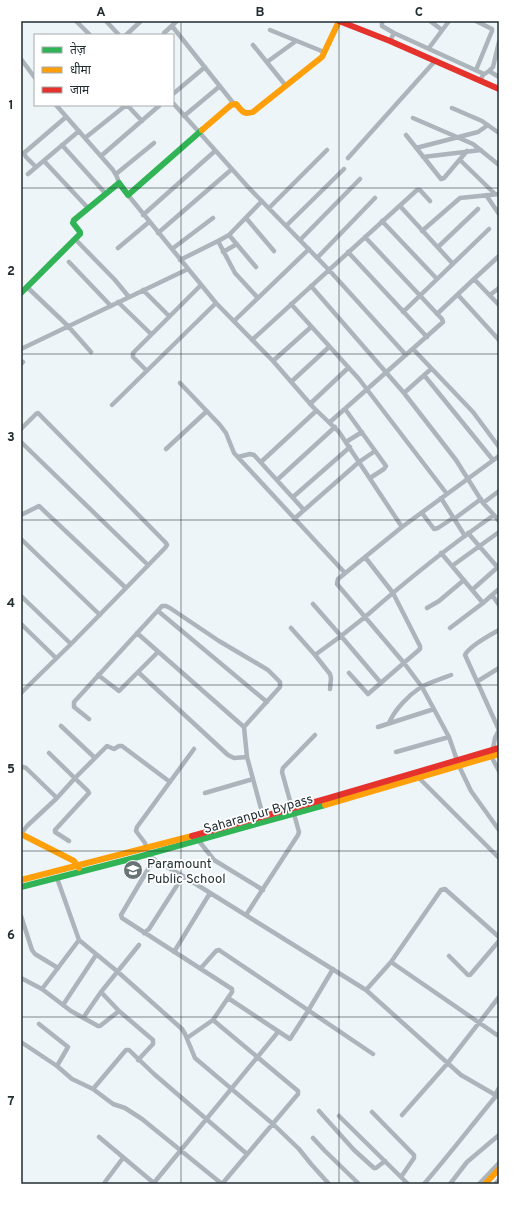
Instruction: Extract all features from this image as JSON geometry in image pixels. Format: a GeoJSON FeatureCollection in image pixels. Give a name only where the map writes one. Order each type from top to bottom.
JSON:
{"type":"FeatureCollection","features":[{"type":"Feature","properties":{"kind":"main road"},"geometry":{"type":"LineString","coordinates":[[21,293],[75,239],[80,232],[74,225],[73,221],[88,208],[119,184],[128,195],[234,104],[236,104],[244,112],[250,114],[317,62],[324,52],[339,21],[392,38],[435,61],[483,76],[499,89]]}},
{"type":"Feature","properties":{"kind":"main road","name":"Saharanpur Bypass"},"geometry":{"type":"LineString","coordinates":[[21,887],[57,878],[79,869],[146,851],[199,841],[293,811],[420,778],[458,763],[495,751],[499,754]]}},
{"type":"Feature","properties":{"kind":"main road"},"geometry":{"type":"LineString","coordinates":[[293,811],[458,763]]}},
{"type":"Feature","properties":{"kind":"main road"},"geometry":{"type":"LineString","coordinates":[[146,851],[263,816],[277,816]]}},
{"type":"Feature","properties":{"kind":"main road"},"geometry":{"type":"LineString","coordinates":[[21,834],[74,861],[79,869],[21,880]]}},
{"type":"Feature","properties":{"kind":"main road"},"geometry":{"type":"LineString","coordinates":[[485,1184],[499,1169]]}},
{"type":"Feature","properties":{"kind":"street"},"geometry":{"type":"LineString","coordinates":[[76,21],[89,34]]}},
{"type":"Feature","properties":{"kind":"street"},"geometry":{"type":"LineString","coordinates":[[106,21],[118,34]]}},
{"type":"Feature","properties":{"kind":"street"},"geometry":{"type":"LineString","coordinates":[[127,34],[140,21]]}},
{"type":"Feature","properties":{"kind":"street"},"geometry":{"type":"LineString","coordinates":[[164,33],[177,21]]}},
{"type":"Feature","properties":{"kind":"street"},"geometry":{"type":"LineString","coordinates":[[382,21],[382,26],[392,38],[429,48],[476,70],[483,76],[499,77]]}},
{"type":"Feature","properties":{"kind":"street"},"geometry":{"type":"LineString","coordinates":[[430,21],[442,30]]}},
{"type":"Feature","properties":{"kind":"street"},"geometry":{"type":"LineString","coordinates":[[429,48],[449,21]]}},
{"type":"Feature","properties":{"kind":"street"},"geometry":{"type":"LineString","coordinates":[[476,21],[492,30],[476,70]]}},
{"type":"Feature","properties":{"kind":"street"},"geometry":{"type":"LineString","coordinates":[[172,26],[234,104]]}},
{"type":"Feature","properties":{"kind":"street"},"geometry":{"type":"LineString","coordinates":[[270,30],[324,52]]}},
{"type":"Feature","properties":{"kind":"street"},"geometry":{"type":"LineString","coordinates":[[267,62],[296,41]]}},
{"type":"Feature","properties":{"kind":"street"},"geometry":{"type":"LineString","coordinates":[[493,67],[499,42]]}},
{"type":"Feature","properties":{"kind":"street"},"geometry":{"type":"LineString","coordinates":[[253,45],[286,86]]}},
{"type":"Feature","properties":{"kind":"street"},"geometry":{"type":"LineString","coordinates":[[21,59],[34,77]]}},
{"type":"Feature","properties":{"kind":"street"},"geometry":{"type":"LineString","coordinates":[[348,158],[435,61]]}},
{"type":"Feature","properties":{"kind":"street"},"geometry":{"type":"LineString","coordinates":[[483,76],[498,62]]}},
{"type":"Feature","properties":{"kind":"street"},"geometry":{"type":"LineString","coordinates":[[174,93],[205,67]]}},
{"type":"Feature","properties":{"kind":"street"},"geometry":{"type":"LineString","coordinates":[[184,116],[220,86]]}},
{"type":"Feature","properties":{"kind":"street"},"geometry":{"type":"LineString","coordinates":[[174,104],[199,134],[329,270],[406,354]]}},
{"type":"Feature","properties":{"kind":"street"},"geometry":{"type":"LineString","coordinates":[[57,106],[116,174],[119,184]]}},
{"type":"Feature","properties":{"kind":"street"},"geometry":{"type":"LineString","coordinates":[[86,138],[125,106],[129,106],[142,121]]}},
{"type":"Feature","properties":{"kind":"street"},"geometry":{"type":"LineString","coordinates":[[101,156],[159,106]]}},
{"type":"Feature","properties":{"kind":"street"},"geometry":{"type":"LineString","coordinates":[[452,108],[478,119],[499,133]]}},
{"type":"Feature","properties":{"kind":"street"},"geometry":{"type":"LineString","coordinates":[[36,167],[24,153],[66,117]]}},
{"type":"Feature","properties":{"kind":"street"},"geometry":{"type":"LineString","coordinates":[[413,118],[473,144],[499,165]]}},
{"type":"Feature","properties":{"kind":"street"},"geometry":{"type":"LineString","coordinates":[[416,148],[480,132],[488,125]]}},
{"type":"Feature","properties":{"kind":"street"},"geometry":{"type":"LineString","coordinates":[[28,174],[79,131]]}},
{"type":"Feature","properties":{"kind":"street"},"geometry":{"type":"LineString","coordinates":[[406,135],[441,179],[444,178],[467,151]]}},
{"type":"Feature","properties":{"kind":"street"},"geometry":{"type":"LineString","coordinates":[[116,174],[154,143]]}},
{"type":"Feature","properties":{"kind":"street"},"geometry":{"type":"LineString","coordinates":[[62,145],[106,194]]}},
{"type":"Feature","properties":{"kind":"street"},"geometry":{"type":"LineString","coordinates":[[269,208],[327,150]]}},
{"type":"Feature","properties":{"kind":"street"},"geometry":{"type":"LineString","coordinates":[[423,157],[481,150]]}},
{"type":"Feature","properties":{"kind":"street"},"geometry":{"type":"LineString","coordinates":[[143,214],[215,151]]}},
{"type":"Feature","properties":{"kind":"street"},"geometry":{"type":"LineString","coordinates":[[460,160],[497,194]]}},
{"type":"Feature","properties":{"kind":"street"},"geometry":{"type":"LineString","coordinates":[[44,161],[88,208]]}},
{"type":"Feature","properties":{"kind":"street"},"geometry":{"type":"LineString","coordinates":[[158,233],[232,169]]}},
{"type":"Feature","properties":{"kind":"street"},"geometry":{"type":"LineString","coordinates":[[286,226],[344,169]]}},
{"type":"Feature","properties":{"kind":"street"},"geometry":{"type":"LineString","coordinates":[[300,240],[360,179]]}},
{"type":"Feature","properties":{"kind":"street"},"geometry":{"type":"LineString","coordinates":[[252,340],[419,189],[430,201]]}},
{"type":"Feature","properties":{"kind":"street"},"geometry":{"type":"LineString","coordinates":[[422,231],[456,200],[497,194]]}},
{"type":"Feature","properties":{"kind":"street"},"geometry":{"type":"LineString","coordinates":[[128,195],[216,303],[273,361],[316,411],[335,427],[350,447],[402,527]]}},
{"type":"Feature","properties":{"kind":"street"},"geometry":{"type":"LineString","coordinates":[[486,195],[499,214]]}},
{"type":"Feature","properties":{"kind":"street"},"geometry":{"type":"LineString","coordinates":[[317,258],[375,198]]}},
{"type":"Feature","properties":{"kind":"street"},"geometry":{"type":"LineString","coordinates":[[180,260],[218,242],[229,235],[262,201]]}},
{"type":"Feature","properties":{"kind":"street"},"geometry":{"type":"LineString","coordinates":[[400,206],[453,264]]}},
{"type":"Feature","properties":{"kind":"street"},"geometry":{"type":"LineString","coordinates":[[438,248],[478,209]]}},
{"type":"Feature","properties":{"kind":"street"},"geometry":{"type":"LineString","coordinates":[[172,249],[212,218]]}},
{"type":"Feature","properties":{"kind":"street"},"geometry":{"type":"LineString","coordinates":[[246,218],[274,251]]}},
{"type":"Feature","properties":{"kind":"street"},"geometry":{"type":"LineString","coordinates":[[382,221],[437,279]]}},
{"type":"Feature","properties":{"kind":"street"},"geometry":{"type":"LineString","coordinates":[[118,248],[149,222]]}},
{"type":"Feature","properties":{"kind":"street"},"geometry":{"type":"LineString","coordinates":[[403,312],[489,229]]}},
{"type":"Feature","properties":{"kind":"street"},"geometry":{"type":"LineString","coordinates":[[229,235],[256,267]]}},
{"type":"Feature","properties":{"kind":"street"},"geometry":{"type":"LineString","coordinates":[[330,422],[443,322],[421,295],[365,237]]}},
{"type":"Feature","properties":{"kind":"street"},"geometry":{"type":"LineString","coordinates":[[75,239],[115,280],[128,297]]}},
{"type":"Feature","properties":{"kind":"street"},"geometry":{"type":"LineString","coordinates":[[218,242],[234,273],[258,298]]}},
{"type":"Feature","properties":{"kind":"street"},"geometry":{"type":"LineString","coordinates":[[223,252],[237,244]]}},
{"type":"Feature","properties":{"kind":"street"},"geometry":{"type":"LineString","coordinates":[[234,321],[309,249]]}},
{"type":"Feature","properties":{"kind":"street"},"geometry":{"type":"LineString","coordinates":[[348,252],[427,337]]}},
{"type":"Feature","properties":{"kind":"street"},"geometry":{"type":"LineString","coordinates":[[437,314],[499,256]]}},
{"type":"Feature","properties":{"kind":"street"},"geometry":{"type":"LineString","coordinates":[[69,262],[111,306]]}},
{"type":"Feature","properties":{"kind":"street"},"geometry":{"type":"LineString","coordinates":[[21,349],[188,269]]}},
{"type":"Feature","properties":{"kind":"street"},"geometry":{"type":"LineString","coordinates":[[474,279],[499,305]]}},
{"type":"Feature","properties":{"kind":"street"},"geometry":{"type":"LineString","coordinates":[[147,371],[132,355],[151,334],[201,285]]}},
{"type":"Feature","properties":{"kind":"street"},"geometry":{"type":"LineString","coordinates":[[311,286],[404,393],[456,460],[482,501],[499,521]]}},
{"type":"Feature","properties":{"kind":"street"},"geometry":{"type":"LineString","coordinates":[[27,287],[68,326],[91,352]]}},
{"type":"Feature","properties":{"kind":"street"},"geometry":{"type":"LineString","coordinates":[[490,295],[499,288]]}},
{"type":"Feature","properties":{"kind":"street"},"geometry":{"type":"LineString","coordinates":[[144,290],[169,316]]}},
{"type":"Feature","properties":{"kind":"street"},"geometry":{"type":"LineString","coordinates":[[458,294],[499,340]]}},
{"type":"Feature","properties":{"kind":"street"},"geometry":{"type":"LineString","coordinates":[[118,302],[151,334]]}},
{"type":"Feature","properties":{"kind":"street"},"geometry":{"type":"LineString","coordinates":[[112,405],[216,303]]}},
{"type":"Feature","properties":{"kind":"street"},"geometry":{"type":"LineString","coordinates":[[291,304],[348,368],[447,494]]}},
{"type":"Feature","properties":{"kind":"street"},"geometry":{"type":"LineString","coordinates":[[273,361],[311,327]]}},
{"type":"Feature","properties":{"kind":"street"},"geometry":{"type":"LineString","coordinates":[[290,382],[329,347]]}},
{"type":"Feature","properties":{"kind":"street"},"geometry":{"type":"LineString","coordinates":[[413,349],[473,412],[499,447]]}},
{"type":"Feature","properties":{"kind":"street"},"geometry":{"type":"LineString","coordinates":[[310,404],[348,368]]}},
{"type":"Feature","properties":{"kind":"street"},"geometry":{"type":"LineString","coordinates":[[404,393],[431,369]]}},
{"type":"Feature","properties":{"kind":"street"},"geometry":{"type":"LineString","coordinates":[[424,375],[493,460]]}},
{"type":"Feature","properties":{"kind":"street"},"geometry":{"type":"LineString","coordinates":[[180,383],[224,430],[232,450],[238,457],[345,573]]}},
{"type":"Feature","properties":{"kind":"street"},"geometry":{"type":"LineString","coordinates":[[345,409],[386,466],[370,478]]}},
{"type":"Feature","properties":{"kind":"street"},"geometry":{"type":"LineString","coordinates":[[166,449],[207,411]]}},
{"type":"Feature","properties":{"kind":"street"},"geometry":{"type":"LineString","coordinates":[[261,462],[316,411]]}},
{"type":"Feature","properties":{"kind":"street"},"geometry":{"type":"LineString","coordinates":[[21,429],[38,413],[167,545],[100,615],[21,693]]}},
{"type":"Feature","properties":{"kind":"street"},"geometry":{"type":"LineString","coordinates":[[277,480],[335,427]]}},
{"type":"Feature","properties":{"kind":"street"},"geometry":{"type":"LineString","coordinates":[[346,442],[362,432]]}},
{"type":"Feature","properties":{"kind":"street"},"geometry":{"type":"LineString","coordinates":[[21,442],[148,565]]}},
{"type":"Feature","properties":{"kind":"street"},"geometry":{"type":"LineString","coordinates":[[293,497],[350,447]]}},
{"type":"Feature","properties":{"kind":"street"},"geometry":{"type":"LineString","coordinates":[[294,519],[359,462],[375,451]]}},
{"type":"Feature","properties":{"kind":"street"},"geometry":{"type":"LineString","coordinates":[[238,457],[253,454],[304,510]]}},
{"type":"Feature","properties":{"kind":"street"},"geometry":{"type":"LineString","coordinates":[[499,456],[402,527],[338,579],[337,584],[404,663],[422,687],[449,737],[458,763],[471,791],[499,830]]}},
{"type":"Feature","properties":{"kind":"street"},"geometry":{"type":"LineString","coordinates":[[422,513],[434,529],[438,528],[499,491]]}},
{"type":"Feature","properties":{"kind":"street"},"geometry":{"type":"LineString","coordinates":[[441,498],[453,519],[498,567],[472,590]]}},
{"type":"Feature","properties":{"kind":"street"},"geometry":{"type":"LineString","coordinates":[[21,515],[39,506],[126,588]]}},
{"type":"Feature","properties":{"kind":"street"},"geometry":{"type":"LineString","coordinates":[[315,655],[341,636],[441,553],[494,515]]}},
{"type":"Feature","properties":{"kind":"street"},"geometry":{"type":"LineString","coordinates":[[452,566],[499,532]]}},
{"type":"Feature","properties":{"kind":"street"},"geometry":{"type":"LineString","coordinates":[[21,539],[100,615]]}},
{"type":"Feature","properties":{"kind":"street"},"geometry":{"type":"LineString","coordinates":[[441,553],[483,603]]}},
{"type":"Feature","properties":{"kind":"street"},"geometry":{"type":"LineString","coordinates":[[349,673],[367,694],[420,650],[420,647],[393,593],[365,557]]}},
{"type":"Feature","properties":{"kind":"street"},"geometry":{"type":"LineString","coordinates":[[427,608],[464,580]]}},
{"type":"Feature","properties":{"kind":"street"},"geometry":{"type":"LineString","coordinates":[[450,628],[499,589]]}},
{"type":"Feature","properties":{"kind":"street"},"geometry":{"type":"LineString","coordinates":[[492,595],[499,605]]}},
{"type":"Feature","properties":{"kind":"street"},"geometry":{"type":"LineString","coordinates":[[21,596],[71,644]]}},
{"type":"Feature","properties":{"kind":"street"},"geometry":{"type":"LineString","coordinates":[[313,604],[381,683]]}},
{"type":"Feature","properties":{"kind":"street"},"geometry":{"type":"LineString","coordinates":[[89,719],[74,707],[73,703],[158,610],[162,606],[166,606],[268,670],[280,682],[281,684],[267,702],[244,727]]}},
{"type":"Feature","properties":{"kind":"street"},"geometry":{"type":"LineString","coordinates":[[158,610],[267,702]]}},
{"type":"Feature","properties":{"kind":"street"},"geometry":{"type":"LineString","coordinates":[[21,624],[56,658]]}},
{"type":"Feature","properties":{"kind":"street"},"geometry":{"type":"LineString","coordinates":[[291,628],[330,674],[330,689]]}},
{"type":"Feature","properties":{"kind":"street"},"geometry":{"type":"LineString","coordinates":[[499,630],[476,644],[465,653],[499,730],[495,738],[495,751],[499,771]]}},
{"type":"Feature","properties":{"kind":"street"},"geometry":{"type":"LineString","coordinates":[[137,633],[244,727],[247,757],[263,816]]}},
{"type":"Feature","properties":{"kind":"street"},"geometry":{"type":"LineString","coordinates":[[98,675],[120,690],[158,652]]}},
{"type":"Feature","properties":{"kind":"street"},"geometry":{"type":"LineString","coordinates":[[478,681],[499,668]]}},
{"type":"Feature","properties":{"kind":"street"},"geometry":{"type":"LineString","coordinates":[[138,672],[228,755],[234,758],[247,757]]}},
{"type":"Feature","properties":{"kind":"street"},"geometry":{"type":"LineString","coordinates":[[389,723],[394,714],[408,698],[422,687],[451,675]]}},
{"type":"Feature","properties":{"kind":"street"},"geometry":{"type":"LineString","coordinates":[[378,727],[434,709]]}},
{"type":"Feature","properties":{"kind":"street"},"geometry":{"type":"LineString","coordinates":[[61,726],[94,757]]}},
{"type":"Feature","properties":{"kind":"street"},"geometry":{"type":"LineString","coordinates":[[246,915],[298,836],[299,832],[282,772],[283,768],[315,735]]}},
{"type":"Feature","properties":{"kind":"street"},"geometry":{"type":"LineString","coordinates":[[396,752],[449,737]]}},
{"type":"Feature","properties":{"kind":"street"},"geometry":{"type":"LineString","coordinates":[[21,834],[27,826],[57,798],[94,757],[107,746],[114,750],[119,746],[122,746],[170,782]]}},
{"type":"Feature","properties":{"kind":"street"},"geometry":{"type":"LineString","coordinates":[[194,749],[136,829],[136,832],[145,843],[146,851],[154,860],[183,876],[366,990],[447,1064],[461,1075],[497,1096]]}},
{"type":"Feature","properties":{"kind":"street"},"geometry":{"type":"LineString","coordinates":[[49,753],[87,789],[89,793],[55,831],[69,842]]}},
{"type":"Feature","properties":{"kind":"street"},"geometry":{"type":"LineString","coordinates":[[21,768],[26,768],[57,798]]}},
{"type":"Feature","properties":{"kind":"street"},"geometry":{"type":"LineString","coordinates":[[420,778],[499,858]]}},
{"type":"Feature","properties":{"kind":"street"},"geometry":{"type":"LineString","coordinates":[[205,793],[253,779]]}},
{"type":"Feature","properties":{"kind":"street"},"geometry":{"type":"LineString","coordinates":[[199,841],[214,860],[263,890]]}},
{"type":"Feature","properties":{"kind":"street"},"geometry":{"type":"LineString","coordinates":[[154,860],[121,915],[122,918],[232,989],[232,992],[213,1020],[187,1038]]}},
{"type":"Feature","properties":{"kind":"street"},"geometry":{"type":"LineString","coordinates":[[144,933],[149,930],[183,876]]}},
{"type":"Feature","properties":{"kind":"street"},"geometry":{"type":"LineString","coordinates":[[57,878],[79,940],[118,972],[182,1029],[195,1058],[273,1124],[299,1149],[329,1184]]}},
{"type":"Feature","properties":{"kind":"street"},"geometry":{"type":"LineString","coordinates":[[366,990],[391,962],[443,889],[445,889],[499,937]]}},
{"type":"Feature","properties":{"kind":"street"},"geometry":{"type":"LineString","coordinates":[[174,952],[210,893]]}},
{"type":"Feature","properties":{"kind":"street"},"geometry":{"type":"LineString","coordinates":[[21,916],[33,952],[58,968]]}},
{"type":"Feature","properties":{"kind":"street"},"geometry":{"type":"LineString","coordinates":[[42,989],[79,940]]}},
{"type":"Feature","properties":{"kind":"street"},"geometry":{"type":"LineString","coordinates":[[449,956],[470,975],[499,941]]}},
{"type":"Feature","properties":{"kind":"street"},"geometry":{"type":"LineString","coordinates":[[83,1018],[101,992],[139,945]]}},
{"type":"Feature","properties":{"kind":"street"},"geometry":{"type":"LineString","coordinates":[[201,968],[216,951],[219,950],[373,1054]]}},
{"type":"Feature","properties":{"kind":"street"},"geometry":{"type":"LineString","coordinates":[[63,1005],[96,955]]}},
{"type":"Feature","properties":{"kind":"street"},"geometry":{"type":"LineString","coordinates":[[391,962],[497,1035],[499,1034]]}},
{"type":"Feature","properties":{"kind":"street"},"geometry":{"type":"LineString","coordinates":[[228,998],[290,1039],[333,969]]}},
{"type":"Feature","properties":{"kind":"street"},"geometry":{"type":"LineString","coordinates":[[21,978],[42,989],[63,1005],[98,1026],[119,1011]]}},
{"type":"Feature","properties":{"kind":"street"},"geometry":{"type":"LineString","coordinates":[[101,992],[119,1011],[154,1042],[138,1060]]}},
{"type":"Feature","properties":{"kind":"street"},"geometry":{"type":"LineString","coordinates":[[402,1115],[447,1064],[478,1022],[499,997]]}},
{"type":"Feature","properties":{"kind":"street"},"geometry":{"type":"LineString","coordinates":[[21,1042],[57,1066],[72,1079],[93,1089],[113,1104],[125,1108],[142,1119],[222,1184],[298,1094],[298,1092],[213,1020]]}},
{"type":"Feature","properties":{"kind":"street"},"geometry":{"type":"LineString","coordinates":[[39,1024],[68,1047],[57,1066]]}},
{"type":"Feature","properties":{"kind":"street"},"geometry":{"type":"LineString","coordinates":[[99,1137],[154,1184],[180,1150],[278,1032]]}},
{"type":"Feature","properties":{"kind":"street"},"geometry":{"type":"LineString","coordinates":[[93,1089],[126,1050],[129,1050],[138,1060],[247,1154]]}},
{"type":"Feature","properties":{"kind":"street"},"geometry":{"type":"LineString","coordinates":[[424,1184],[497,1096],[499,1088]]}},
{"type":"Feature","properties":{"kind":"street"},"geometry":{"type":"LineString","coordinates":[[319,1111],[354,1150],[374,1168],[385,1161]]}},
{"type":"Feature","properties":{"kind":"street"},"geometry":{"type":"LineString","coordinates":[[372,1112],[415,1156],[401,1177]]}},
{"type":"Feature","properties":{"kind":"street"},"geometry":{"type":"LineString","coordinates":[[340,1116],[408,1184]]}},
{"type":"Feature","properties":{"kind":"street"},"geometry":{"type":"LineString","coordinates":[[450,1184],[467,1162],[499,1135]]}},
{"type":"Feature","properties":{"kind":"street"},"geometry":{"type":"LineString","coordinates":[[313,1138],[359,1184]]}},
{"type":"Feature","properties":{"kind":"street"},"geometry":{"type":"LineString","coordinates":[[105,1182],[123,1158]]}},
{"type":"Feature","properties":{"kind":"street"},"geometry":{"type":"LineString","coordinates":[[479,1184],[499,1163]]}},
{"type":"Feature","properties":{"kind":"street"},"geometry":{"type":"LineString","coordinates":[[495,1184],[499,1180]]}},
{"type":"Feature","properties":{"kind":"traffic: fast"},"geometry":{"type":"LineString","coordinates":[[21,293],[80,234],[73,223],[74,220],[119,183],[128,195],[202,130]]}},
{"type":"Feature","properties":{"kind":"traffic: fast"},"geometry":{"type":"LineString","coordinates":[[21,887],[138,857],[325,805]]}},
{"type":"Feature","properties":{"kind":"traffic: slow"},"geometry":{"type":"LineString","coordinates":[[202,130],[231,105],[236,104],[245,113],[253,112],[322,57],[339,21]]}},
{"type":"Feature","properties":{"kind":"traffic: slow"},"geometry":{"type":"LineString","coordinates":[[325,805],[499,754]]}},
{"type":"Feature","properties":{"kind":"traffic: slow"},"geometry":{"type":"LineString","coordinates":[[21,834],[74,861],[79,868]]}},
{"type":"Feature","properties":{"kind":"traffic: slow"},"geometry":{"type":"LineString","coordinates":[[21,880],[192,836]]}},
{"type":"Feature","properties":{"kind":"traffic: slow"},"geometry":{"type":"LineString","coordinates":[[485,1184],[499,1169]]}},
{"type":"Feature","properties":{"kind":"traffic: jam"},"geometry":{"type":"LineString","coordinates":[[339,21],[390,41],[499,89]]}},
{"type":"Feature","properties":{"kind":"traffic: jam"},"geometry":{"type":"LineString","coordinates":[[192,836],[329,798],[499,748]]}},
{"type":"Feature","properties":{"kind":"place","name":"Paramount Public School"},"geometry":{"type":"Point","coordinates":[133,870]}}]}
